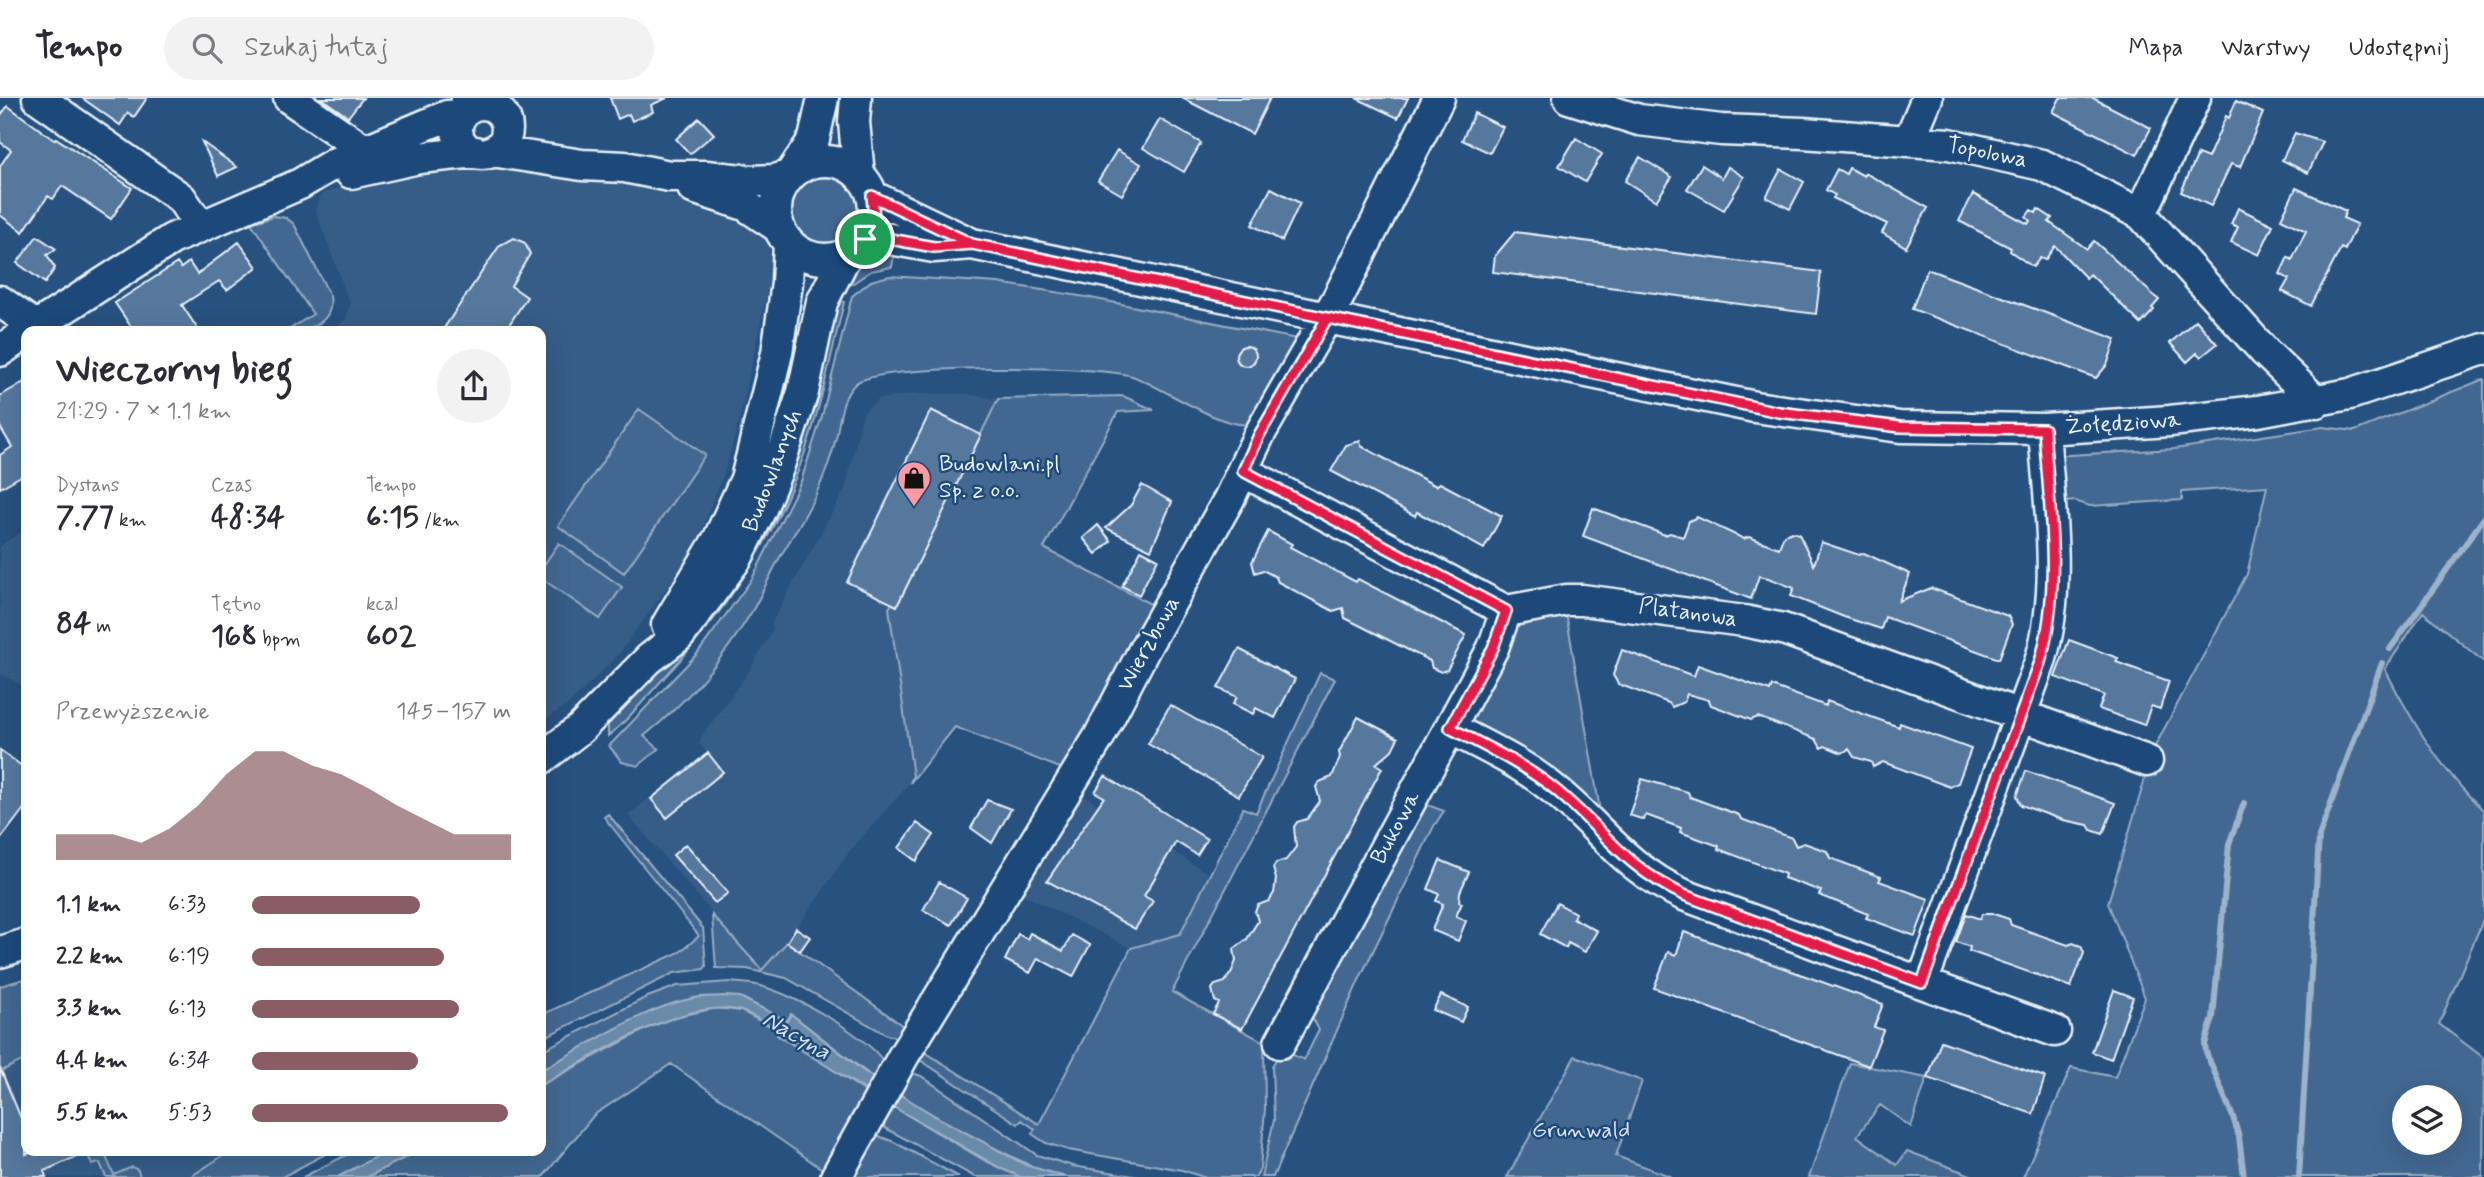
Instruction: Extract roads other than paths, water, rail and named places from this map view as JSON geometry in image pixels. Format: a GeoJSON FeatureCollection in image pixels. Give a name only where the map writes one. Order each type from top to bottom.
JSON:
{"type":"FeatureCollection","features":[{"type":"Feature","properties":{"kind":"street"},"geometry":{"type":"LineString","coordinates":[[38,98],[181,198],[200,226]]}},
{"type":"Feature","properties":{"kind":"street"},"geometry":{"type":"LineString","coordinates":[[289,98],[372,158]]}},
{"type":"Feature","properties":{"kind":"street"},"geometry":{"type":"LineString","coordinates":[[783,236],[776,199],[816,134],[823,98]]}},
{"type":"Feature","properties":{"kind":"street"},"geometry":{"type":"LineString","coordinates":[[669,176],[702,192],[745,205],[806,256],[819,260],[856,247],[874,218],[855,122],[856,98]]}},
{"type":"Feature","properties":{"kind":"street","name":"Wierzbowa"},"geometry":{"type":"LineString","coordinates":[[836,1177],[870,1113],[1099,737],[1243,471],[1259,435],[1327,318],[1439,98]]}},
{"type":"Feature","properties":{"kind":"street","name":"Topolowa"},"geometry":{"type":"LineString","coordinates":[[1569,98],[1653,122],[1721,131],[1803,133],[1949,144],[2042,164],[2141,214],[2265,352],[2317,402]]}},
{"type":"Feature","properties":{"kind":"street"},"geometry":{"type":"LineString","coordinates":[[1909,141],[1927,98]]}},
{"type":"Feature","properties":{"kind":"street"},"geometry":{"type":"LineString","coordinates":[[2141,214],[2195,98]]}},
{"type":"Feature","properties":{"kind":"street"},"geometry":{"type":"LineString","coordinates":[[372,158],[465,106],[479,104],[506,108],[527,136],[625,167],[669,176],[706,176],[751,181],[775,180],[790,175],[806,164],[825,161],[843,164],[866,185]]}},
{"type":"Feature","properties":{"kind":"street"},"geometry":{"type":"LineString","coordinates":[[465,106],[458,123],[459,137],[464,146],[484,152],[582,165],[625,167]]}},
{"type":"Feature","properties":{"kind":"street"},"geometry":{"type":"LineString","coordinates":[[36,326],[148,253],[200,226],[300,184],[335,163],[372,158],[484,152],[504,140],[506,108]]}},
{"type":"Feature","properties":{"kind":"street","name":"Żołędziowa"},"geometry":{"type":"LineString","coordinates":[[866,185],[972,244]]}},
{"type":"Feature","properties":{"kind":"street","name":"Budowlanych"},"geometry":{"type":"LineString","coordinates":[[649,659],[719,538],[746,478],[777,353],[786,298],[783,236]]}},
{"type":"Feature","properties":{"kind":"street","name":"Żołędziowa"},"geometry":{"type":"LineString","coordinates":[[856,247],[890,239],[934,247],[972,244],[1779,412],[1913,428],[2044,429],[2190,419],[2317,402],[2387,383],[2484,349]]}},
{"type":"Feature","properties":{"kind":"street","name":"Budowlanych"},"geometry":{"type":"LineString","coordinates":[[546,755],[589,721],[649,659],[679,636],[722,581],[748,538],[771,488],[800,401],[822,302],[856,247]]}},
{"type":"Feature","properties":{"kind":"street"},"geometry":{"type":"LineString","coordinates":[[0,301],[26,326]]}},
{"type":"Feature","properties":{"kind":"street"},"geometry":{"type":"LineString","coordinates":[[0,351],[21,336]]}},
{"type":"Feature","properties":{"kind":"street"},"geometry":{"type":"LineString","coordinates":[[1922,983],[2040,662],[2051,618],[2054,575],[2044,429]]}},
{"type":"Feature","properties":{"kind":"street"},"geometry":{"type":"LineString","coordinates":[[1243,471],[1506,611]]}},
{"type":"Feature","properties":{"kind":"street","name":"Platanowa"},"geometry":{"type":"LineString","coordinates":[[1506,611],[1567,600],[1601,601],[1770,626],[2147,761]]}},
{"type":"Feature","properties":{"kind":"street","name":"Bukowa"},"geometry":{"type":"LineString","coordinates":[[1280,1043],[1493,648],[1506,611]]}},
{"type":"Feature","properties":{"kind":"street"},"geometry":{"type":"LineString","coordinates":[[1450,728],[1551,787],[1618,852],[1660,883],[1684,895],[2055,1031]]}},
{"type":"Feature","properties":{"kind":"street"},"geometry":{"type":"LineString","coordinates":[[0,952],[21,946]]}},
{"type":"Feature","properties":{"kind":"water","name":"Nacyna"},"geometry":{"type":"Polygon","coordinates":[[[698,997],[740,997],[787,1021],[791,1014],[866,1073],[935,1116],[1026,1165],[1065,1177],[1021,1177],[1002,1169],[885,1102],[777,1035],[780,1031],[741,1011],[719,1009],[693,1012],[666,1021],[638,1032],[546,1082],[546,1067],[652,1011],[698,997]]]}},
{"type":"Feature","properties":{"kind":"water"},"geometry":{"type":"Polygon","coordinates":[[[378,1156],[408,1156],[367,1177],[338,1177],[378,1156]]]}},
{"type":"Feature","properties":{"kind":"waterway"},"geometry":{"type":"LineString","coordinates":[[2390,649],[2484,518]]}},
{"type":"Feature","properties":{"kind":"waterway"},"geometry":{"type":"LineString","coordinates":[[2299,1177],[2319,836],[2382,663]]}},
{"type":"Feature","properties":{"kind":"waterway"},"geometry":{"type":"LineString","coordinates":[[2244,803],[2229,844],[2213,1018],[2205,1044],[2239,1137],[2244,1177]]}},
{"type":"Feature","properties":{"kind":"place","name":"Budowlani.pl Sp. z o.o."},"geometry":{"type":"Point","coordinates":[914,508]}},
{"type":"Feature","properties":{"kind":"park label","name":"Grunwald"},"geometry":{"type":"Point","coordinates":[1581,1131]}}]}
